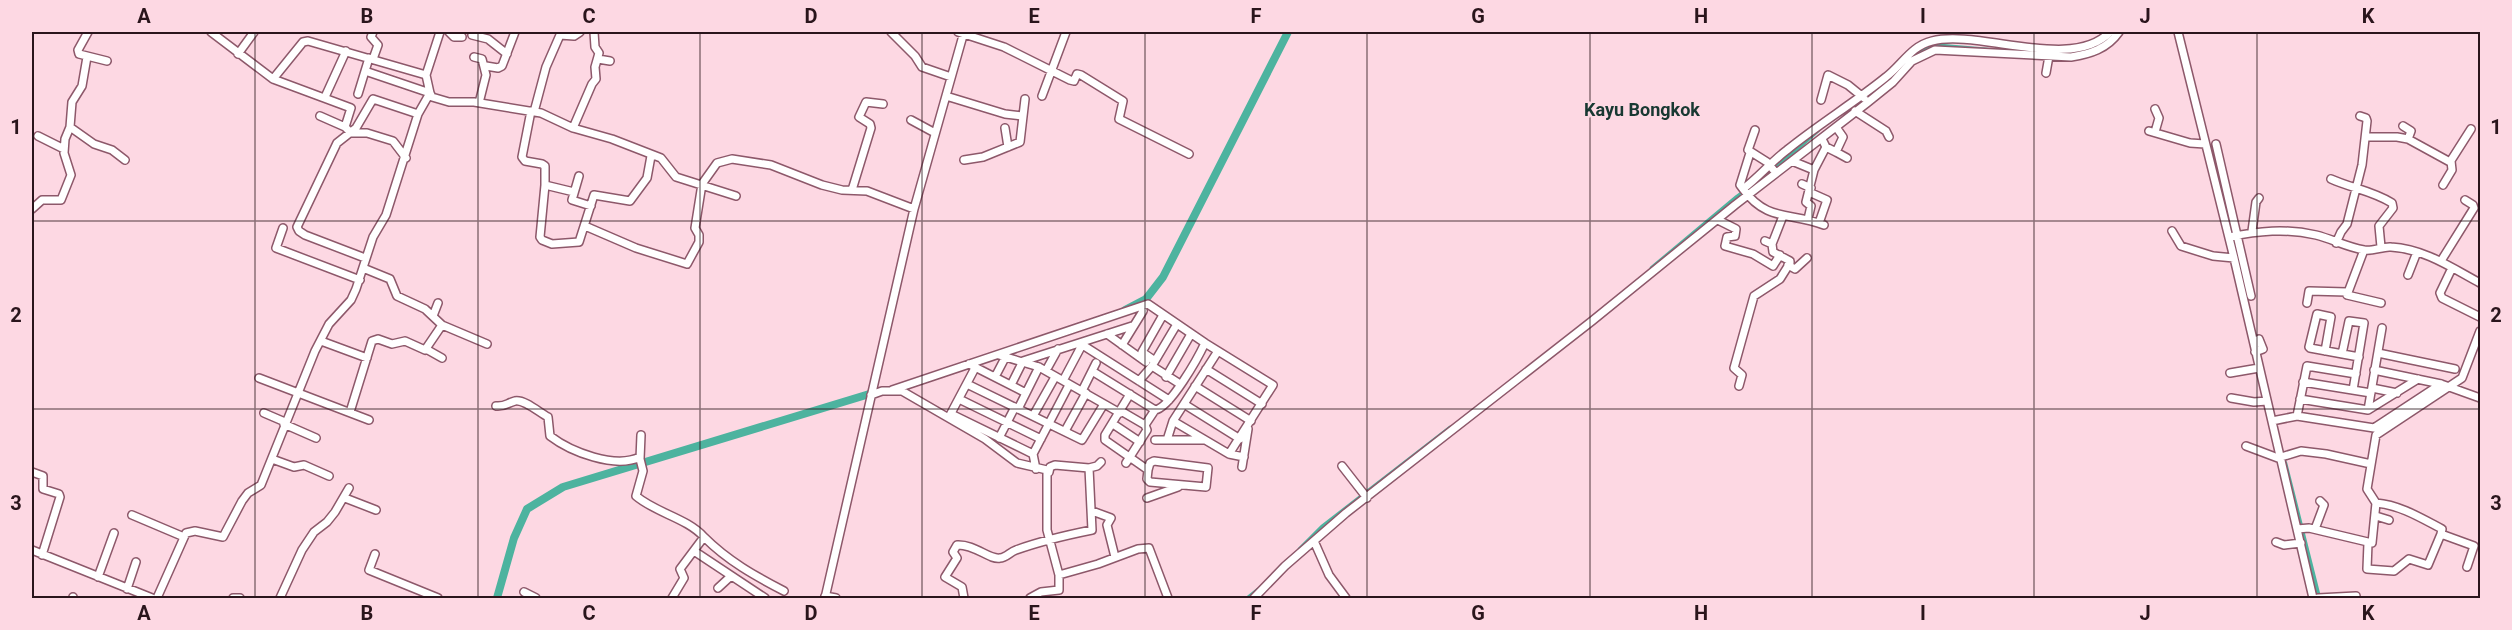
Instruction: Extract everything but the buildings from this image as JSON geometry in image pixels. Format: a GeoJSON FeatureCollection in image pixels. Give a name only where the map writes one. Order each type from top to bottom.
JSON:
{"type":"FeatureCollection","features":[{"type":"Feature","properties":{"kind":"street"},"geometry":{"type":"LineString","coordinates":[[88,32],[78,52],[87,57],[107,61]]}},
{"type":"Feature","properties":{"kind":"street"},"geometry":{"type":"LineString","coordinates":[[211,32],[273,79],[351,108],[345,127]]}},
{"type":"Feature","properties":{"kind":"street"},"geometry":{"type":"LineString","coordinates":[[238,54],[254,32]]}},
{"type":"Feature","properties":{"kind":"street"},"geometry":{"type":"LineString","coordinates":[[358,94],[365,71],[378,45],[371,37],[373,32]]}},
{"type":"Feature","properties":{"kind":"street"},"geometry":{"type":"LineString","coordinates":[[440,32],[426,75],[432,97],[449,102],[479,103],[547,115],[573,128],[612,139],[661,159],[674,176],[736,196]]}},
{"type":"Feature","properties":{"kind":"street"},"geometry":{"type":"LineString","coordinates":[[449,32],[454,38],[462,37]]}},
{"type":"Feature","properties":{"kind":"street"},"geometry":{"type":"LineString","coordinates":[[486,66],[500,68],[515,32]]}},
{"type":"Feature","properties":{"kind":"street"},"geometry":{"type":"LineString","coordinates":[[580,32],[574,36],[560,35],[546,67],[522,157],[525,161],[544,165],[545,185],[539,233],[542,240],[552,244],[578,243],[593,196],[597,194],[630,201],[647,178],[651,156]]}},
{"type":"Feature","properties":{"kind":"street"},"geometry":{"type":"LineString","coordinates":[[573,128],[596,79],[595,67],[599,53],[595,47],[594,32]]}},
{"type":"Feature","properties":{"kind":"street"},"geometry":{"type":"LineString","coordinates":[[891,32],[915,56],[922,67],[951,77]]}},
{"type":"Feature","properties":{"kind":"street"},"geometry":{"type":"LineString","coordinates":[[836,598],[825,597],[914,208],[962,32],[1004,47],[1072,81],[1079,74],[1124,102],[1119,119],[1189,154]]}},
{"type":"Feature","properties":{"kind":"street"},"geometry":{"type":"LineString","coordinates":[[1042,96],[1066,32]]}},
{"type":"Feature","properties":{"kind":"street"},"geometry":{"type":"LineString","coordinates":[[1934,45],[1935,32]]}},
{"type":"Feature","properties":{"kind":"street"},"geometry":{"type":"LineString","coordinates":[[2178,32],[2205,144],[2226,211],[2248,296],[2259,368],[2267,401],[2275,421],[2301,543],[2316,598],[2356,596]]}},
{"type":"Feature","properties":{"kind":"street"},"geometry":{"type":"LineString","coordinates":[[472,34],[488,39],[507,54]]}},
{"type":"Feature","properties":{"kind":"street"},"geometry":{"type":"LineString","coordinates":[[1745,193],[1776,172],[1791,155],[1891,79],[1910,57],[1934,45],[2025,51],[2049,56],[2083,51],[2090,44],[2113,34]]}},
{"type":"Feature","properties":{"kind":"street"},"geometry":{"type":"LineString","coordinates":[[273,79],[305,41],[317,42],[426,75]]}},
{"type":"Feature","properties":{"kind":"street"},"geometry":{"type":"LineString","coordinates":[[1934,45],[2025,51],[2067,48],[2083,51]]}},
{"type":"Feature","properties":{"kind":"street"},"geometry":{"type":"LineString","coordinates":[[325,97],[346,51]]}},
{"type":"Feature","properties":{"kind":"street"},"geometry":{"type":"LineString","coordinates":[[2046,73],[2049,56]]}},
{"type":"Feature","properties":{"kind":"street"},"geometry":{"type":"LineString","coordinates":[[32,209],[42,200],[59,201],[71,175],[64,149],[65,139],[71,106],[82,86],[87,57]]}},
{"type":"Feature","properties":{"kind":"street"},"geometry":{"type":"LineString","coordinates":[[474,57],[482,59],[486,66],[479,103]]}},
{"type":"Feature","properties":{"kind":"street"},"geometry":{"type":"LineString","coordinates":[[598,59],[610,62]]}},
{"type":"Feature","properties":{"kind":"street"},"geometry":{"type":"LineString","coordinates":[[365,71],[430,93]]}},
{"type":"Feature","properties":{"kind":"street"},"geometry":{"type":"LineString","coordinates":[[1821,100],[1828,75],[1848,85],[1865,99]]}},
{"type":"Feature","properties":{"kind":"street"},"geometry":{"type":"LineString","coordinates":[[157,598],[184,537],[189,531],[219,538],[225,536],[242,501],[248,493],[259,488],[321,341],[336,314],[351,300],[360,280],[365,258],[373,237],[386,215],[406,158],[418,114],[430,93]]}},
{"type":"Feature","properties":{"kind":"street"},"geometry":{"type":"LineString","coordinates":[[946,96],[1005,114],[1022,116]]}},
{"type":"Feature","properties":{"kind":"street"},"geometry":{"type":"LineString","coordinates":[[365,258],[305,235],[297,227],[337,143],[351,133],[374,99],[418,114]]}},
{"type":"Feature","properties":{"kind":"street"},"geometry":{"type":"LineString","coordinates":[[964,160],[983,157],[1022,141],[1025,99]]}},
{"type":"Feature","properties":{"kind":"street"},"geometry":{"type":"LineString","coordinates":[[1254,598],[1285,566],[1366,496],[1718,220],[1769,165],[1791,155],[1820,133],[1836,127],[1865,99]]}},
{"type":"Feature","properties":{"kind":"street"},"geometry":{"type":"LineString","coordinates":[[852,190],[871,128],[870,124],[859,117],[860,112],[866,102],[883,104]]}},
{"type":"Feature","properties":{"kind":"street"},"geometry":{"type":"LineString","coordinates":[[2155,109],[2159,118],[2152,132],[2190,143],[2205,144]]}},
{"type":"Feature","properties":{"kind":"street"},"geometry":{"type":"LineString","coordinates":[[1855,111],[1886,131],[1889,136]]}},
{"type":"Feature","properties":{"kind":"street"},"geometry":{"type":"LineString","coordinates":[[320,116],[345,127],[351,133],[367,133],[393,141],[406,158]]}},
{"type":"Feature","properties":{"kind":"street"},"geometry":{"type":"LineString","coordinates":[[2336,243],[2347,224],[2367,137],[2367,119],[2360,116]]}},
{"type":"Feature","properties":{"kind":"street"},"geometry":{"type":"LineString","coordinates":[[911,120],[935,133]]}},
{"type":"Feature","properties":{"kind":"street"},"geometry":{"type":"LineString","coordinates":[[2403,126],[2410,131],[2408,139]]}},
{"type":"Feature","properties":{"kind":"street"},"geometry":{"type":"LineString","coordinates":[[69,127],[94,144],[112,150],[125,160]]}},
{"type":"Feature","properties":{"kind":"street"},"geometry":{"type":"LineString","coordinates":[[1836,127],[1843,137],[1836,152]]}},
{"type":"Feature","properties":{"kind":"street"},"geometry":{"type":"LineString","coordinates":[[1005,128],[1008,147]]}},
{"type":"Feature","properties":{"kind":"street"},"geometry":{"type":"LineString","coordinates":[[2443,186],[2452,170],[2451,161],[2471,129]]}},
{"type":"Feature","properties":{"kind":"street"},"geometry":{"type":"LineString","coordinates":[[1755,130],[1748,146],[1750,153],[1741,178],[1740,185],[1745,193],[1755,204],[1773,214],[1808,219],[1822,224],[1827,200],[1802,184]]}},
{"type":"Feature","properties":{"kind":"street"},"geometry":{"type":"LineString","coordinates":[[1820,133],[1826,147],[1846,159]]}},
{"type":"Feature","properties":{"kind":"street"},"geometry":{"type":"LineString","coordinates":[[38,136],[64,149]]}},
{"type":"Feature","properties":{"kind":"street"},"geometry":{"type":"LineString","coordinates":[[2367,137],[2389,136],[2408,139],[2429,152],[2451,161]]}},
{"type":"Feature","properties":{"kind":"street"},"geometry":{"type":"LineString","coordinates":[[2216,144],[2226,211]]}},
{"type":"Feature","properties":{"kind":"street"},"geometry":{"type":"LineString","coordinates":[[1808,219],[1811,205],[1806,202],[1814,170],[1826,147]]}},
{"type":"Feature","properties":{"kind":"street"},"geometry":{"type":"LineString","coordinates":[[1750,153],[1776,172]]}},
{"type":"Feature","properties":{"kind":"street"},"geometry":{"type":"LineString","coordinates":[[1791,155],[1814,170]]}},
{"type":"Feature","properties":{"kind":"street"},"geometry":{"type":"LineString","coordinates":[[585,226],[636,248],[687,264],[699,242],[699,235],[695,228],[702,184],[717,163],[732,159],[771,165],[822,185],[867,191],[914,208]]}},
{"type":"Feature","properties":{"kind":"street"},"geometry":{"type":"LineString","coordinates":[[579,176],[573,201],[591,206]]}},
{"type":"Feature","properties":{"kind":"street"},"geometry":{"type":"LineString","coordinates":[[2331,179],[2355,190],[2371,192],[2392,203],[2393,208],[2379,226],[2381,247]]}},
{"type":"Feature","properties":{"kind":"street"},"geometry":{"type":"LineString","coordinates":[[545,185],[574,192]]}},
{"type":"Feature","properties":{"kind":"street"},"geometry":{"type":"LineString","coordinates":[[2252,231],[2256,202],[2259,198]]}},
{"type":"Feature","properties":{"kind":"street"},"geometry":{"type":"LineString","coordinates":[[2441,261],[2474,208],[2465,200]]}},
{"type":"Feature","properties":{"kind":"street"},"geometry":{"type":"LineString","coordinates":[[1739,386],[1742,375],[1734,369],[1753,300],[1758,292],[1779,279],[1790,261],[1771,250],[1769,242],[1783,216]]}},
{"type":"Feature","properties":{"kind":"street"},"geometry":{"type":"LineString","coordinates":[[1718,220],[1735,228],[1736,231],[1734,236],[1727,237],[1724,246],[1753,254],[1772,266],[1780,255]]}},
{"type":"Feature","properties":{"kind":"street"},"geometry":{"type":"LineString","coordinates":[[283,228],[276,248],[360,280]]}},
{"type":"Feature","properties":{"kind":"street"},"geometry":{"type":"LineString","coordinates":[[2172,231],[2181,246],[2213,256],[2234,258]]}},
{"type":"Feature","properties":{"kind":"street"},"geometry":{"type":"LineString","coordinates":[[2232,236],[2252,231],[2288,231],[2316,235],[2364,250],[2381,247],[2417,252],[2441,261],[2481,283]]}},
{"type":"Feature","properties":{"kind":"street"},"geometry":{"type":"LineString","coordinates":[[2232,236],[2234,258],[2240,265]]}},
{"type":"Feature","properties":{"kind":"street"},"geometry":{"type":"LineString","coordinates":[[2347,292],[2364,250]]}},
{"type":"Feature","properties":{"kind":"street"},"geometry":{"type":"LineString","coordinates":[[2408,275],[2417,252]]}},
{"type":"Feature","properties":{"kind":"street"},"geometry":{"type":"LineString","coordinates":[[1788,265],[1795,269],[1807,258]]}},
{"type":"Feature","properties":{"kind":"street"},"geometry":{"type":"LineString","coordinates":[[363,268],[390,279],[397,296],[424,308],[442,325],[488,344]]}},
{"type":"Feature","properties":{"kind":"street"},"geometry":{"type":"LineString","coordinates":[[2452,268],[2441,296],[2481,317]]}},
{"type":"Feature","properties":{"kind":"street"},"geometry":{"type":"LineString","coordinates":[[2307,303],[2309,291],[2347,292]]}},
{"type":"Feature","properties":{"kind":"street"},"geometry":{"type":"LineString","coordinates":[[2347,292],[2348,296],[2380,303]]}},
{"type":"Feature","properties":{"kind":"street"},"geometry":{"type":"LineString","coordinates":[[433,316],[438,303]]}},
{"type":"Feature","properties":{"kind":"street"},"geometry":{"type":"LineString","coordinates":[[871,395],[972,366],[1144,304],[1273,385],[1229,454]]}},
{"type":"Feature","properties":{"kind":"street"},"geometry":{"type":"LineString","coordinates":[[1122,345],[1143,311]]}},
{"type":"Feature","properties":{"kind":"street"},"geometry":{"type":"LineString","coordinates":[[2325,351],[2331,318],[2317,314],[2314,317],[2310,348],[2325,351],[2359,357]]}},
{"type":"Feature","properties":{"kind":"street"},"geometry":{"type":"LineString","coordinates":[[1151,363],[1142,352],[1163,315]]}},
{"type":"Feature","properties":{"kind":"street"},"geometry":{"type":"LineString","coordinates":[[2342,354],[2349,321],[2365,324],[2353,390]]}},
{"type":"Feature","properties":{"kind":"street"},"geometry":{"type":"LineString","coordinates":[[1139,381],[1177,324]]}},
{"type":"Feature","properties":{"kind":"street"},"geometry":{"type":"LineString","coordinates":[[426,349],[442,325]]}},
{"type":"Feature","properties":{"kind":"street"},"geometry":{"type":"LineString","coordinates":[[1011,385],[1023,361],[1058,349],[1082,344],[1132,326]]}},
{"type":"Feature","properties":{"kind":"street"},"geometry":{"type":"LineString","coordinates":[[2368,410],[2382,328]]}},
{"type":"Feature","properties":{"kind":"street"},"geometry":{"type":"LineString","coordinates":[[2275,421],[2297,416],[2374,428],[2444,386],[2462,378],[2466,373],[2481,331]]}},
{"type":"Feature","properties":{"kind":"street"},"geometry":{"type":"LineString","coordinates":[[1107,334],[1180,384]]}},
{"type":"Feature","properties":{"kind":"street"},"geometry":{"type":"LineString","coordinates":[[1166,376],[1191,334]]}},
{"type":"Feature","properties":{"kind":"street"},"geometry":{"type":"LineString","coordinates":[[350,412],[372,341],[378,339],[389,344],[405,341],[441,358]]}},
{"type":"Feature","properties":{"kind":"street"},"geometry":{"type":"LineString","coordinates":[[2258,351],[2259,339]]}},
{"type":"Feature","properties":{"kind":"street"},"geometry":{"type":"LineString","coordinates":[[321,341],[367,358]]}},
{"type":"Feature","properties":{"kind":"street"},"geometry":{"type":"LineString","coordinates":[[1145,425],[1155,410],[1160,409],[1169,400],[1205,343]]}},
{"type":"Feature","properties":{"kind":"street"},"geometry":{"type":"LineString","coordinates":[[1065,377],[1082,344]]}},
{"type":"Feature","properties":{"kind":"street"},"geometry":{"type":"LineString","coordinates":[[1082,344],[1169,400]]}},
{"type":"Feature","properties":{"kind":"street"},"geometry":{"type":"LineString","coordinates":[[1048,367],[1058,349]]}},
{"type":"Feature","properties":{"kind":"street"},"geometry":{"type":"LineString","coordinates":[[1167,440],[1173,421],[1218,351]]}},
{"type":"Feature","properties":{"kind":"street"},"geometry":{"type":"LineString","coordinates":[[2378,353],[2455,369]]}},
{"type":"Feature","properties":{"kind":"street"},"geometry":{"type":"LineString","coordinates":[[1002,356],[1040,366],[1055,377],[1145,425],[1147,430],[1126,463]]}},
{"type":"Feature","properties":{"kind":"street"},"geometry":{"type":"LineString","coordinates":[[995,377],[1002,356]]}},
{"type":"Feature","properties":{"kind":"street"},"geometry":{"type":"LineString","coordinates":[[1065,431],[1096,363]]}},
{"type":"Feature","properties":{"kind":"street"},"geometry":{"type":"LineString","coordinates":[[972,366],[1026,393]]}},
{"type":"Feature","properties":{"kind":"street"},"geometry":{"type":"LineString","coordinates":[[949,417],[967,384],[972,366]]}},
{"type":"Feature","properties":{"kind":"street"},"geometry":{"type":"LineString","coordinates":[[999,438],[1040,366]]}},
{"type":"Feature","properties":{"kind":"street"},"geometry":{"type":"LineString","coordinates":[[2297,416],[2307,366],[2356,374]]}},
{"type":"Feature","properties":{"kind":"street"},"geometry":{"type":"LineString","coordinates":[[2230,373],[2259,368]]}},
{"type":"Feature","properties":{"kind":"street"},"geometry":{"type":"LineString","coordinates":[[1206,369],[1262,404]]}},
{"type":"Feature","properties":{"kind":"street"},"geometry":{"type":"LineString","coordinates":[[2374,370],[2418,379],[2481,398]]}},
{"type":"Feature","properties":{"kind":"street"},"geometry":{"type":"LineString","coordinates":[[1092,371],[1155,410]]}},
{"type":"Feature","properties":{"kind":"street"},"geometry":{"type":"LineString","coordinates":[[1033,416],[1055,377]]}},
{"type":"Feature","properties":{"kind":"street"},"geometry":{"type":"LineString","coordinates":[[259,378],[369,420]]}},
{"type":"Feature","properties":{"kind":"street"},"geometry":{"type":"LineString","coordinates":[[2300,399],[2368,410],[2418,379]]}},
{"type":"Feature","properties":{"kind":"street"},"geometry":{"type":"LineString","coordinates":[[2303,382],[2353,390],[2397,393]]}},
{"type":"Feature","properties":{"kind":"street"},"geometry":{"type":"LineString","coordinates":[[967,384],[1082,440],[1104,404]]}},
{"type":"Feature","properties":{"kind":"street"},"geometry":{"type":"LineString","coordinates":[[1036,469],[1033,454],[1070,385]]}},
{"type":"Feature","properties":{"kind":"street"},"geometry":{"type":"LineString","coordinates":[[2298,529],[2312,528],[2368,543],[2373,542],[2376,503],[2367,489],[2376,435],[2444,386]]}},
{"type":"Feature","properties":{"kind":"street"},"geometry":{"type":"LineString","coordinates":[[1195,387],[1250,422]]}},
{"type":"Feature","properties":{"kind":"street"},"geometry":{"type":"LineString","coordinates":[[892,390],[902,391],[949,417],[1017,463],[1036,469],[1044,468],[1049,472]]}},
{"type":"Feature","properties":{"kind":"street"},"geometry":{"type":"LineString","coordinates":[[1130,394],[1105,435],[1105,440],[1148,470]]}},
{"type":"Feature","properties":{"kind":"street"},"geometry":{"type":"LineString","coordinates":[[2231,398],[2254,402],[2267,401]]}},
{"type":"Feature","properties":{"kind":"street"},"geometry":{"type":"LineString","coordinates":[[959,399],[1041,439]]}},
{"type":"Feature","properties":{"kind":"street"},"geometry":{"type":"LineString","coordinates":[[496,406],[506,406],[514,401],[522,402],[548,417],[550,436],[576,450],[617,462],[640,458]]}},
{"type":"Feature","properties":{"kind":"street"},"geometry":{"type":"LineString","coordinates":[[1184,404],[1240,439]]}},
{"type":"Feature","properties":{"kind":"street"},"geometry":{"type":"LineString","coordinates":[[264,413],[316,438]]}},
{"type":"Feature","properties":{"kind":"street"},"geometry":{"type":"LineString","coordinates":[[949,417],[1033,454]]}},
{"type":"Feature","properties":{"kind":"street"},"geometry":{"type":"LineString","coordinates":[[1173,421],[1229,454],[1244,458]]}},
{"type":"Feature","properties":{"kind":"street"},"geometry":{"type":"LineString","coordinates":[[1242,468],[1250,422]]}},
{"type":"Feature","properties":{"kind":"street"},"geometry":{"type":"LineString","coordinates":[[1113,424],[1140,442]]}},
{"type":"Feature","properties":{"kind":"street"},"geometry":{"type":"LineString","coordinates":[[641,435],[640,458],[643,471],[636,496],[663,514],[696,528],[725,557],[745,571],[784,591]]}},
{"type":"Feature","properties":{"kind":"street"},"geometry":{"type":"LineString","coordinates":[[1155,440],[1203,440]]}},
{"type":"Feature","properties":{"kind":"street"},"geometry":{"type":"LineString","coordinates":[[2247,446],[2274,457],[2291,456],[2301,452],[2321,453],[2371,464]]}},
{"type":"Feature","properties":{"kind":"street"},"geometry":{"type":"LineString","coordinates":[[272,459],[294,467],[299,464],[308,466],[329,477]]}},
{"type":"Feature","properties":{"kind":"street"},"geometry":{"type":"LineString","coordinates":[[1030,598],[1041,592],[1059,590],[1059,575],[1047,530],[1050,467],[1055,465],[1089,468],[1101,462]]}},
{"type":"Feature","properties":{"kind":"street"},"geometry":{"type":"LineString","coordinates":[[1154,462],[1208,468],[1204,488],[1150,482],[1147,479],[1148,470],[1150,463],[1154,462]]}},
{"type":"Feature","properties":{"kind":"street"},"geometry":{"type":"LineString","coordinates":[[1342,466],[1366,496]]}},
{"type":"Feature","properties":{"kind":"street"},"geometry":{"type":"LineString","coordinates":[[964,598],[962,587],[945,576],[957,558],[953,552],[957,545],[976,547],[994,558],[1001,558],[1015,550],[1050,539],[1093,530],[1089,468]]}},
{"type":"Feature","properties":{"kind":"street"},"geometry":{"type":"LineString","coordinates":[[32,472],[44,476],[43,489],[60,496],[42,555]]}},
{"type":"Feature","properties":{"kind":"street"},"geometry":{"type":"LineString","coordinates":[[1147,498],[1181,486]]}},
{"type":"Feature","properties":{"kind":"street"},"geometry":{"type":"LineString","coordinates":[[280,598],[302,550],[314,532],[327,522],[341,500],[345,498],[349,488]]}},
{"type":"Feature","properties":{"kind":"street"},"geometry":{"type":"LineString","coordinates":[[345,498],[376,510]]}},
{"type":"Feature","properties":{"kind":"street"},"geometry":{"type":"LineString","coordinates":[[2312,528],[2324,505],[2320,501]]}},
{"type":"Feature","properties":{"kind":"street"},"geometry":{"type":"LineString","coordinates":[[2368,543],[2367,569],[2394,571],[2409,559],[2428,565],[2442,529],[2412,516],[2399,507],[2376,503]]}},
{"type":"Feature","properties":{"kind":"street"},"geometry":{"type":"LineString","coordinates":[[1092,512],[1111,518],[1107,525],[1115,557]]}},
{"type":"Feature","properties":{"kind":"street"},"geometry":{"type":"LineString","coordinates":[[132,516],[184,537]]}},
{"type":"Feature","properties":{"kind":"street"},"geometry":{"type":"LineString","coordinates":[[2376,516],[2389,520]]}},
{"type":"Feature","properties":{"kind":"street"},"geometry":{"type":"LineString","coordinates":[[98,576],[114,533]]}},
{"type":"Feature","properties":{"kind":"street"},"geometry":{"type":"LineString","coordinates":[[2441,534],[2475,546],[2467,567]]}},
{"type":"Feature","properties":{"kind":"street"},"geometry":{"type":"LineString","coordinates":[[672,598],[684,578],[680,570],[704,537]]}},
{"type":"Feature","properties":{"kind":"street"},"geometry":{"type":"LineString","coordinates":[[1314,541],[1329,575],[1346,598]]}},
{"type":"Feature","properties":{"kind":"street"},"geometry":{"type":"LineString","coordinates":[[2276,542],[2284,545],[2301,543]]}},
{"type":"Feature","properties":{"kind":"street"},"geometry":{"type":"LineString","coordinates":[[1059,575],[1138,549],[1150,550],[1168,598]]}},
{"type":"Feature","properties":{"kind":"street"},"geometry":{"type":"LineString","coordinates":[[32,550],[152,598]]}},
{"type":"Feature","properties":{"kind":"street"},"geometry":{"type":"LineString","coordinates":[[693,550],[731,576],[752,595],[765,598]]}},
{"type":"Feature","properties":{"kind":"street"},"geometry":{"type":"LineString","coordinates":[[375,554],[368,567],[370,571],[438,598]]}},
{"type":"Feature","properties":{"kind":"street"},"geometry":{"type":"LineString","coordinates":[[127,589],[136,562]]}},
{"type":"Feature","properties":{"kind":"street"},"geometry":{"type":"LineString","coordinates":[[718,588],[731,576]]}},
{"type":"Feature","properties":{"kind":"street"},"geometry":{"type":"LineString","coordinates":[[524,592],[536,598]]}},
{"type":"Feature","properties":{"kind":"street"},"geometry":{"type":"LineString","coordinates":[[233,598],[240,598]]}},
{"type":"Feature","properties":{"kind":"waterway"},"geometry":{"type":"LineString","coordinates":[[1125,310],[1146,299],[1163,277],[1288,32]]}},
{"type":"Feature","properties":{"kind":"waterway"},"geometry":{"type":"LineString","coordinates":[[2102,44],[2115,32]]}},
{"type":"Feature","properties":{"kind":"waterway"},"geometry":{"type":"LineString","coordinates":[[1869,94],[1889,80],[1914,55],[1927,48],[1941,46],[1988,50]]}},
{"type":"Feature","properties":{"kind":"waterway"},"geometry":{"type":"LineString","coordinates":[[1652,268],[1737,197],[1771,172],[1818,130]]}},
{"type":"Feature","properties":{"kind":"waterway"},"geometry":{"type":"LineString","coordinates":[[497,598],[514,538],[527,509],[563,487],[876,392]]}},
{"type":"Feature","properties":{"kind":"waterway"},"geometry":{"type":"LineString","coordinates":[[1300,549],[1322,527],[1450,428]]}},
{"type":"Feature","properties":{"kind":"waterway"},"geometry":{"type":"LineString","coordinates":[[2285,463],[2319,598]]}},
{"type":"Feature","properties":{"kind":"waterway"},"geometry":{"type":"LineString","coordinates":[[1248,598],[1258,590]]}},
{"type":"Feature","properties":{"kind":"district","name":"Kayu Bongkok"},"geometry":{"type":"Point","coordinates":[1642,109]}}]}
